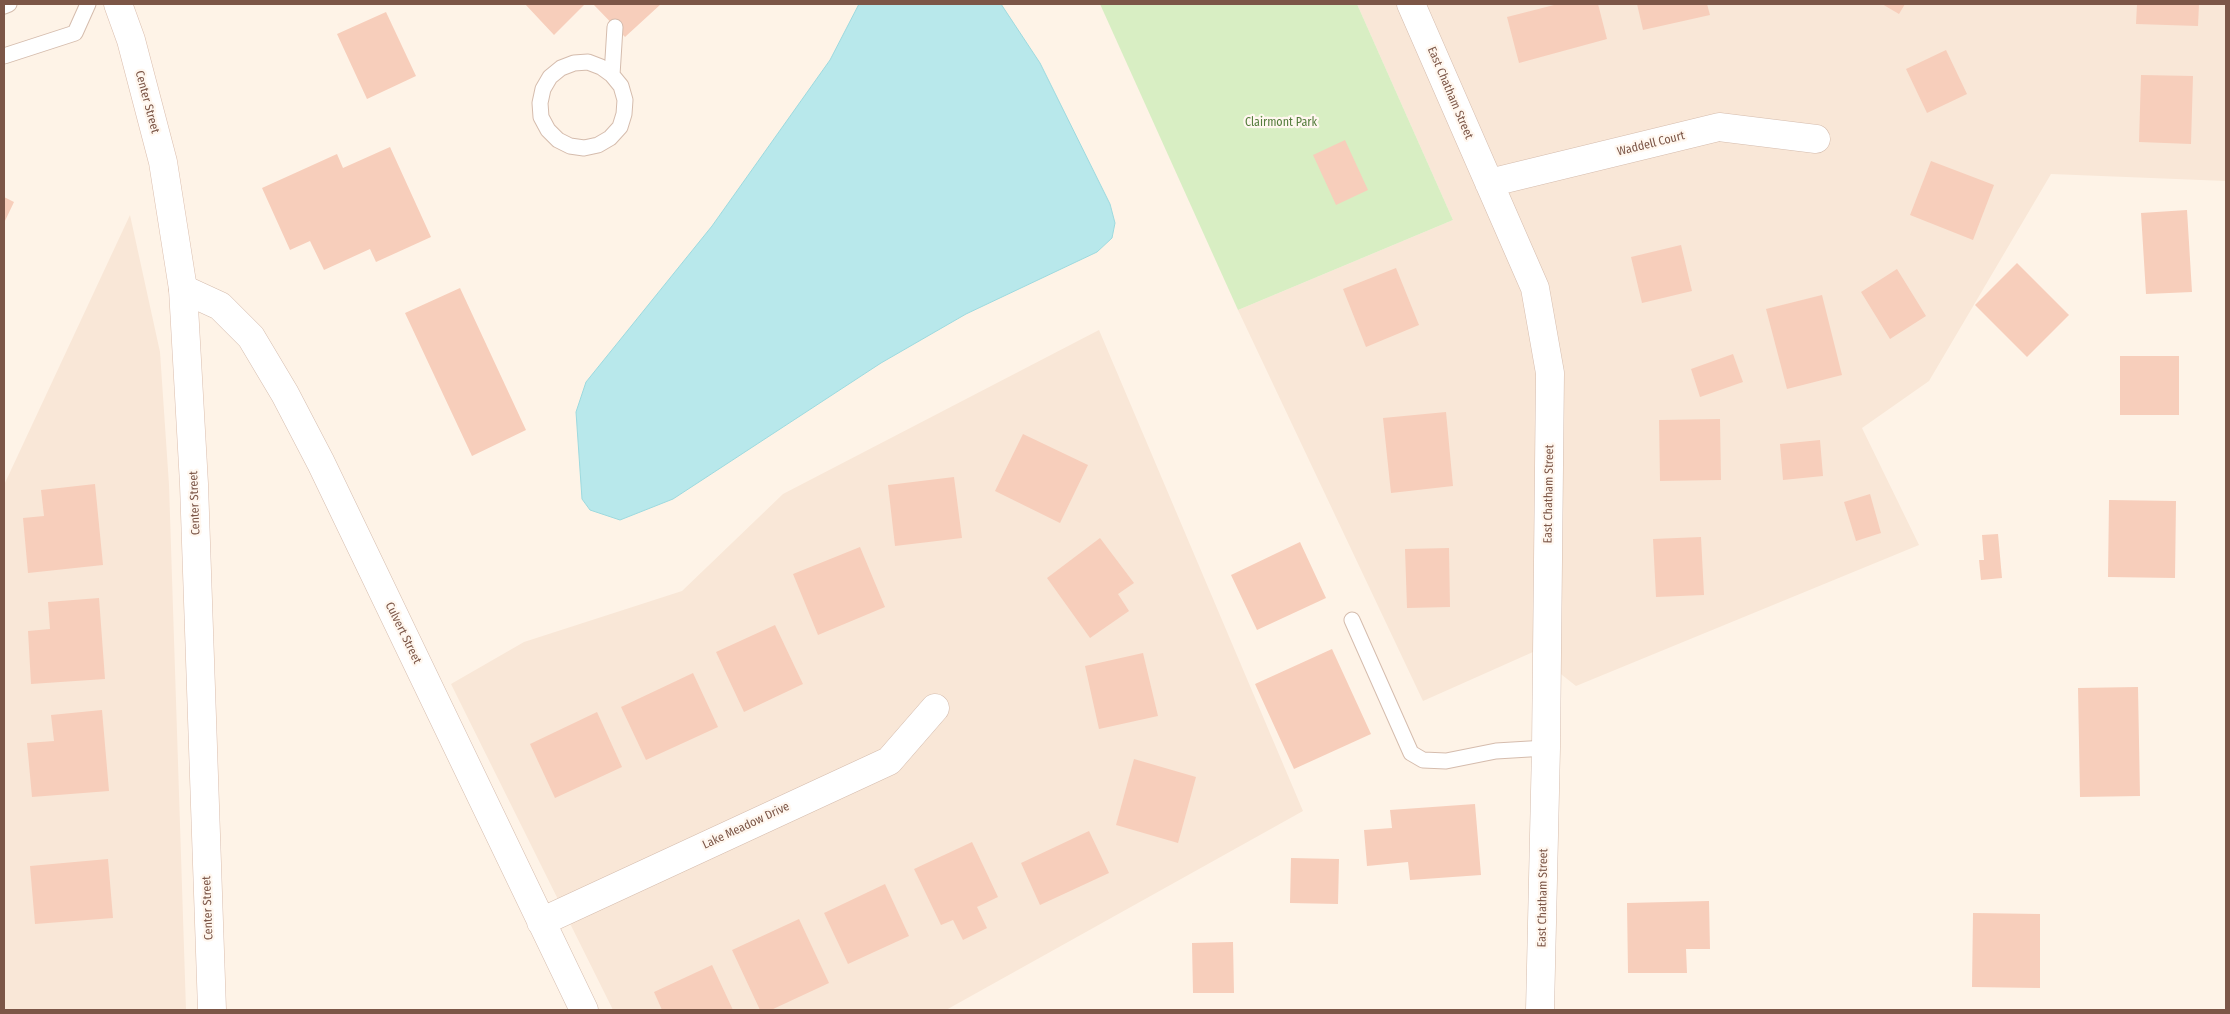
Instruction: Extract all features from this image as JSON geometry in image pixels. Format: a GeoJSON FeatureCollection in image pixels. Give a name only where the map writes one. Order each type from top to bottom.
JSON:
{"type":"FeatureCollection","features":[{"type":"Feature","properties":{"kind":"street","name":"Center Street"},"geometry":{"type":"LineString","coordinates":[[118,4],[131,40],[163,162],[183,289],[194,484],[212,1010]]}},
{"type":"Feature","properties":{"kind":"street","name":"East Chatham Street"},"geometry":{"type":"LineString","coordinates":[[1411,4],[1535,288],[1550,373],[1546,748],[1540,1010]]}},
{"type":"Feature","properties":{"kind":"street","name":"Waddell Court"},"geometry":{"type":"LineString","coordinates":[[1489,183],[1719,127],[1816,139]]}},
{"type":"Feature","properties":{"kind":"street","name":"Culvert Street"},"geometry":{"type":"LineString","coordinates":[[183,289],[220,306],[251,336],[285,394],[346,516],[584,1010]]}},
{"type":"Feature","properties":{"kind":"street","name":"Lake Meadow Drive"},"geometry":{"type":"LineString","coordinates":[[541,922],[889,761],[934,708]]}},
{"type":"Feature","properties":{"kind":"lane"},"geometry":{"type":"LineString","coordinates":[[4,6],[9,4]]}},
{"type":"Feature","properties":{"kind":"lane"},"geometry":{"type":"LineString","coordinates":[[4,56],[75,33],[88,4]]}},
{"type":"Feature","properties":{"kind":"lane"},"geometry":{"type":"LineString","coordinates":[[612,75],[601,67],[588,62],[574,63],[561,68],[550,77],[543,89],[540,103],[542,117],[548,130],[558,140],[570,146],[584,148],[598,145],[610,138],[620,127],[624,114],[625,100],[621,86],[612,75],[615,28]]}},
{"type":"Feature","properties":{"kind":"lane"},"geometry":{"type":"LineString","coordinates":[[1352,620],[1411,753],[1423,760],[1446,760],[1496,751],[1546,748]]}},
{"type":"Feature","properties":{"kind":"shaded area"},"geometry":{"type":"Polygon","coordinates":[[[1357,4],[2226,4],[2226,181],[2051,174],[1929,381],[1862,428],[1919,545],[1576,686],[1533,652],[1423,701],[1238,310],[1453,220],[1357,4]]]}},
{"type":"Feature","properties":{"kind":"shaded area"},"geometry":{"type":"Polygon","coordinates":[[[130,215],[160,352],[169,485],[186,1010],[4,1010],[4,485],[130,215]]]}},
{"type":"Feature","properties":{"kind":"shaded area"},"geometry":{"type":"Polygon","coordinates":[[[1099,330],[1303,811],[946,1010],[613,1010],[451,684],[524,642],[682,591],[783,494],[1099,330]]]}},
{"type":"Feature","properties":{"kind":"green space","name":"Clairmont Park"},"geometry":{"type":"Polygon","coordinates":[[[1100,4],[1357,4],[1453,220],[1238,310],[1100,4]]]}},
{"type":"Feature","properties":{"kind":"water"},"geometry":{"type":"Polygon","coordinates":[[[859,4],[1001,4],[1040,63],[1110,204],[1115,223],[1112,238],[1097,252],[966,314],[881,363],[673,499],[620,520],[590,510],[582,499],[576,412],[586,382],[712,226],[830,60],[859,4]]]}},
{"type":"Feature","properties":{"kind":"building"},"geometry":{"type":"Polygon","coordinates":[[[525,4],[585,4],[554,35],[525,4]]]}},
{"type":"Feature","properties":{"kind":"building"},"geometry":{"type":"Polygon","coordinates":[[[593,4],[661,4],[625,37],[593,4]]]}},
{"type":"Feature","properties":{"kind":"building"},"geometry":{"type":"Polygon","coordinates":[[[1558,4],[1598,4],[1607,39],[1519,63],[1507,17],[1558,4]]]}},
{"type":"Feature","properties":{"kind":"building"},"geometry":{"type":"Polygon","coordinates":[[[1637,4],[1707,4],[1710,15],[1643,30],[1637,4]]]}},
{"type":"Feature","properties":{"kind":"building"},"geometry":{"type":"Polygon","coordinates":[[[1882,4],[1905,4],[1899,14],[1882,4]]]}},
{"type":"Feature","properties":{"kind":"building"},"geometry":{"type":"Polygon","coordinates":[[[2137,4],[2199,4],[2198,26],[2136,24],[2137,4]]]}},
{"type":"Feature","properties":{"kind":"building"},"geometry":{"type":"Polygon","coordinates":[[[386,12],[416,76],[367,99],[337,34],[386,12]]]}},
{"type":"Feature","properties":{"kind":"building"},"geometry":{"type":"Polygon","coordinates":[[[1946,50],[1967,94],[1927,113],[1906,69],[1946,50]]]}},
{"type":"Feature","properties":{"kind":"building"},"geometry":{"type":"Polygon","coordinates":[[[2141,75],[2193,76],[2191,144],[2139,142],[2141,75]]]}},
{"type":"Feature","properties":{"kind":"building"},"geometry":{"type":"Polygon","coordinates":[[[1345,140],[1368,190],[1336,205],[1313,155],[1345,140]]]}},
{"type":"Feature","properties":{"kind":"building"},"geometry":{"type":"Polygon","coordinates":[[[390,147],[431,237],[376,262],[370,249],[324,270],[310,241],[290,250],[262,188],[337,154],[343,168],[390,147]]]}},
{"type":"Feature","properties":{"kind":"building"},"geometry":{"type":"Polygon","coordinates":[[[1931,161],[1994,185],[1973,240],[1910,215],[1931,161]]]}},
{"type":"Feature","properties":{"kind":"building"},"geometry":{"type":"Polygon","coordinates":[[[4,197],[14,202],[4,223],[4,197]]]}},
{"type":"Feature","properties":{"kind":"building"},"geometry":{"type":"Polygon","coordinates":[[[2187,210],[2192,292],[2146,294],[2141,213],[2187,210]]]}},
{"type":"Feature","properties":{"kind":"building"},"geometry":{"type":"Polygon","coordinates":[[[1681,245],[1692,291],[1642,303],[1631,257],[1681,245]]]}},
{"type":"Feature","properties":{"kind":"building"},"geometry":{"type":"Polygon","coordinates":[[[2017,263],[2069,315],[2027,357],[1975,305],[2017,263]]]}},
{"type":"Feature","properties":{"kind":"building"},"geometry":{"type":"Polygon","coordinates":[[[1396,268],[1419,325],[1366,347],[1343,289],[1396,268]]]}},
{"type":"Feature","properties":{"kind":"building"},"geometry":{"type":"Polygon","coordinates":[[[1897,269],[1926,316],[1890,339],[1861,292],[1897,269]]]}},
{"type":"Feature","properties":{"kind":"building"},"geometry":{"type":"Polygon","coordinates":[[[460,288],[526,430],[472,456],[405,313],[460,288]]]}},
{"type":"Feature","properties":{"kind":"building"},"geometry":{"type":"Polygon","coordinates":[[[1822,295],[1842,375],[1787,389],[1766,309],[1822,295]]]}},
{"type":"Feature","properties":{"kind":"building"},"geometry":{"type":"Polygon","coordinates":[[[1733,354],[1743,382],[1700,397],[1691,369],[1733,354]]]}},
{"type":"Feature","properties":{"kind":"building"},"geometry":{"type":"Polygon","coordinates":[[[2120,356],[2179,356],[2179,415],[2120,415],[2120,356]]]}},
{"type":"Feature","properties":{"kind":"building"},"geometry":{"type":"Polygon","coordinates":[[[1446,412],[1453,486],[1391,493],[1383,418],[1446,412]]]}},
{"type":"Feature","properties":{"kind":"building"},"geometry":{"type":"Polygon","coordinates":[[[1720,419],[1721,480],[1660,481],[1659,420],[1720,419]]]}},
{"type":"Feature","properties":{"kind":"building"},"geometry":{"type":"Polygon","coordinates":[[[1023,434],[1088,465],[1060,523],[995,491],[1023,434]]]}},
{"type":"Feature","properties":{"kind":"building"},"geometry":{"type":"Polygon","coordinates":[[[1820,440],[1823,476],[1783,480],[1780,444],[1820,440]]]}},
{"type":"Feature","properties":{"kind":"building"},"geometry":{"type":"Polygon","coordinates":[[[954,477],[962,538],[895,546],[888,485],[954,477]]]}},
{"type":"Feature","properties":{"kind":"building"},"geometry":{"type":"Polygon","coordinates":[[[95,484],[103,565],[28,573],[23,518],[44,516],[41,490],[95,484]]]}},
{"type":"Feature","properties":{"kind":"building"},"geometry":{"type":"Polygon","coordinates":[[[1870,494],[1881,533],[1856,541],[1844,502],[1870,494]]]}},
{"type":"Feature","properties":{"kind":"building"},"geometry":{"type":"Polygon","coordinates":[[[2109,500],[2176,501],[2175,578],[2108,577],[2109,500]]]}},
{"type":"Feature","properties":{"kind":"building"},"geometry":{"type":"Polygon","coordinates":[[[1998,534],[2002,578],[1981,580],[1979,560],[1984,560],[1982,535],[1998,534]]]}},
{"type":"Feature","properties":{"kind":"building"},"geometry":{"type":"Polygon","coordinates":[[[1701,537],[1704,595],[1656,597],[1653,539],[1701,537]]]}},
{"type":"Feature","properties":{"kind":"building"},"geometry":{"type":"Polygon","coordinates":[[[1100,538],[1134,583],[1118,594],[1129,611],[1090,638],[1047,578],[1100,538]]]}},
{"type":"Feature","properties":{"kind":"building"},"geometry":{"type":"Polygon","coordinates":[[[1300,542],[1326,598],[1257,630],[1231,575],[1300,542]]]}},
{"type":"Feature","properties":{"kind":"building"},"geometry":{"type":"Polygon","coordinates":[[[860,547],[885,607],[818,635],[793,574],[860,547]]]}},
{"type":"Feature","properties":{"kind":"building"},"geometry":{"type":"Polygon","coordinates":[[[1449,548],[1450,607],[1407,608],[1405,549],[1449,548]]]}},
{"type":"Feature","properties":{"kind":"building"},"geometry":{"type":"Polygon","coordinates":[[[99,598],[105,679],[31,684],[28,631],[50,629],[48,602],[99,598]]]}},
{"type":"Feature","properties":{"kind":"building"},"geometry":{"type":"Polygon","coordinates":[[[775,625],[803,684],[744,712],[716,652],[775,625]]]}},
{"type":"Feature","properties":{"kind":"building"},"geometry":{"type":"Polygon","coordinates":[[[1332,649],[1371,734],[1294,769],[1255,684],[1332,649]]]}},
{"type":"Feature","properties":{"kind":"building"},"geometry":{"type":"Polygon","coordinates":[[[1143,653],[1158,716],[1099,729],[1085,666],[1143,653]]]}},
{"type":"Feature","properties":{"kind":"building"},"geometry":{"type":"Polygon","coordinates":[[[693,673],[718,727],[646,760],[621,707],[693,673]]]}},
{"type":"Feature","properties":{"kind":"building"},"geometry":{"type":"Polygon","coordinates":[[[2138,687],[2140,796],[2080,797],[2078,688],[2138,687]]]}},
{"type":"Feature","properties":{"kind":"building"},"geometry":{"type":"Polygon","coordinates":[[[102,710],[109,791],[32,797],[27,743],[54,741],[51,715],[102,710]]]}},
{"type":"Feature","properties":{"kind":"building"},"geometry":{"type":"Polygon","coordinates":[[[597,712],[622,767],[555,798],[530,744],[597,712]]]}},
{"type":"Feature","properties":{"kind":"building"},"geometry":{"type":"Polygon","coordinates":[[[1134,759],[1196,777],[1178,843],[1116,825],[1134,759]]]}},
{"type":"Feature","properties":{"kind":"building"},"geometry":{"type":"Polygon","coordinates":[[[1475,804],[1481,875],[1410,880],[1408,862],[1367,866],[1364,830],[1392,828],[1390,810],[1475,804]]]}},
{"type":"Feature","properties":{"kind":"building"},"geometry":{"type":"Polygon","coordinates":[[[1089,831],[1109,873],[1040,905],[1021,863],[1089,831]]]}},
{"type":"Feature","properties":{"kind":"building"},"geometry":{"type":"Polygon","coordinates":[[[972,842],[998,897],[977,907],[987,928],[963,940],[953,920],[941,925],[914,869],[972,842]]]}},
{"type":"Feature","properties":{"kind":"building"},"geometry":{"type":"Polygon","coordinates":[[[1291,858],[1339,859],[1338,904],[1290,903],[1291,858]]]}},
{"type":"Feature","properties":{"kind":"building"},"geometry":{"type":"Polygon","coordinates":[[[108,859],[113,918],[35,924],[30,866],[108,859]]]}},
{"type":"Feature","properties":{"kind":"building"},"geometry":{"type":"Polygon","coordinates":[[[885,884],[909,936],[848,964],[824,913],[885,884]]]}},
{"type":"Feature","properties":{"kind":"building"},"geometry":{"type":"Polygon","coordinates":[[[1709,901],[1710,949],[1686,949],[1687,973],[1628,973],[1627,903],[1709,901]]]}},
{"type":"Feature","properties":{"kind":"building"},"geometry":{"type":"Polygon","coordinates":[[[1973,913],[2040,914],[2040,988],[1972,987],[1973,913]]]}},
{"type":"Feature","properties":{"kind":"building"},"geometry":{"type":"Polygon","coordinates":[[[799,919],[829,983],[771,1010],[760,1010],[732,950],[799,919]]]}},
{"type":"Feature","properties":{"kind":"building"},"geometry":{"type":"Polygon","coordinates":[[[1233,942],[1234,993],[1193,993],[1192,943],[1233,942]]]}},
{"type":"Feature","properties":{"kind":"building"},"geometry":{"type":"Polygon","coordinates":[[[712,965],[733,1010],[662,1010],[654,992],[712,965]]]}}]}
